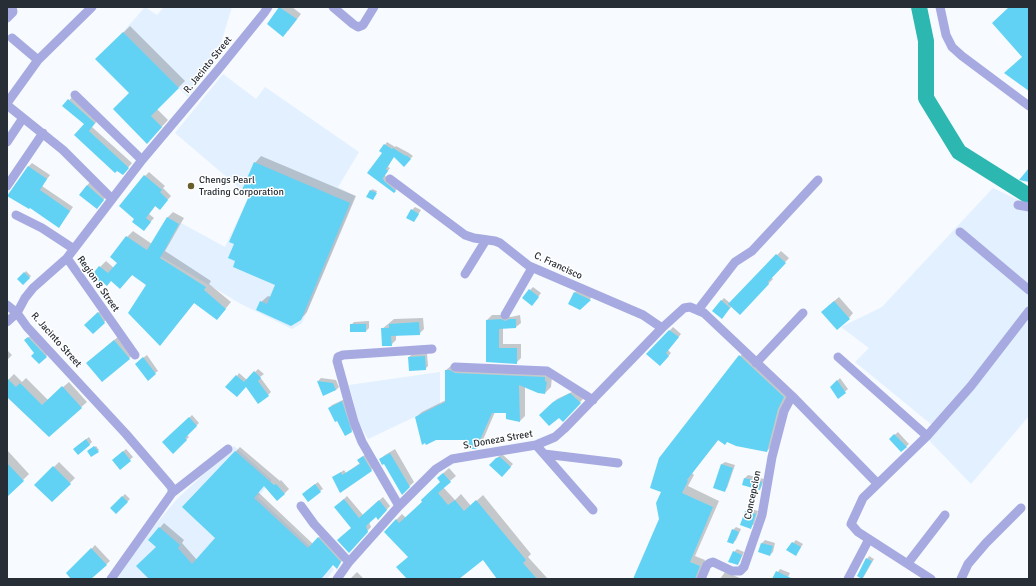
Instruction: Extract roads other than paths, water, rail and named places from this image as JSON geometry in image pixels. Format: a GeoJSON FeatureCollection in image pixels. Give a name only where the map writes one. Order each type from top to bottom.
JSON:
{"type":"FeatureCollection","features":[{"type":"Feature","properties":{"kind":"street"},"geometry":{"type":"LineString","coordinates":[[7,18],[13,12],[12,7]]}},
{"type":"Feature","properties":{"kind":"street"},"geometry":{"type":"LineString","coordinates":[[92,7],[38,60],[7,104],[63,150],[112,199]]}},
{"type":"Feature","properties":{"kind":"street","name":"R. Jacinto Street"},"geometry":{"type":"LineString","coordinates":[[172,493],[172,488],[169,484],[126,434],[27,327],[17,313],[24,298],[67,258],[142,160],[217,71],[268,7]]}},
{"type":"Feature","properties":{"kind":"street"},"geometry":{"type":"LineString","coordinates":[[333,7],[358,27],[363,25],[374,7]]}},
{"type":"Feature","properties":{"kind":"street"},"geometry":{"type":"LineString","coordinates":[[940,7],[946,34],[952,47],[1029,106]]}},
{"type":"Feature","properties":{"kind":"street"},"geometry":{"type":"LineString","coordinates":[[12,38],[38,60]]}},
{"type":"Feature","properties":{"kind":"street"},"geometry":{"type":"LineString","coordinates":[[75,95],[142,160]]}},
{"type":"Feature","properties":{"kind":"street"},"geometry":{"type":"LineString","coordinates":[[7,142],[23,118]]}},
{"type":"Feature","properties":{"kind":"street"},"geometry":{"type":"LineString","coordinates":[[7,186],[43,133]]}},
{"type":"Feature","properties":{"kind":"street","name":"C. Francisco"},"geometry":{"type":"LineString","coordinates":[[390,179],[465,236],[500,243],[532,268],[643,315],[662,328]]}},
{"type":"Feature","properties":{"kind":"street"},"geometry":{"type":"LineString","coordinates":[[818,180],[752,251],[735,262],[698,310],[704,313],[792,396],[877,483]]}},
{"type":"Feature","properties":{"kind":"street"},"geometry":{"type":"LineString","coordinates":[[1018,205],[1029,207]]}},
{"type":"Feature","properties":{"kind":"street"},"geometry":{"type":"LineString","coordinates":[[16,215],[42,228],[74,249]]}},
{"type":"Feature","properties":{"kind":"street"},"geometry":{"type":"LineString","coordinates":[[960,232],[1029,290]]}},
{"type":"Feature","properties":{"kind":"street"},"geometry":{"type":"LineString","coordinates":[[465,274],[486,240]]}},
{"type":"Feature","properties":{"kind":"street","name":"Region 8 Street"},"geometry":{"type":"LineString","coordinates":[[67,258],[135,355]]}},
{"type":"Feature","properties":{"kind":"street"},"geometry":{"type":"LineString","coordinates":[[505,315],[532,268]]}},
{"type":"Feature","properties":{"kind":"street"},"geometry":{"type":"LineString","coordinates":[[7,305],[17,313],[7,322]]}},
{"type":"Feature","properties":{"kind":"street","name":"S. Doneza Street"},"geometry":{"type":"LineString","coordinates":[[337,579],[349,562],[399,506],[436,469],[447,461],[457,458],[536,445],[547,441],[564,429],[662,328],[684,308],[690,307],[698,310]]}},
{"type":"Feature","properties":{"kind":"street"},"geometry":{"type":"LineString","coordinates":[[931,579],[858,532],[851,524],[863,498],[927,436],[971,386],[1029,311]]}},
{"type":"Feature","properties":{"kind":"street"},"geometry":{"type":"LineString","coordinates":[[756,363],[803,313]]}},
{"type":"Feature","properties":{"kind":"street"},"geometry":{"type":"LineString","coordinates":[[399,506],[362,442],[354,422],[336,361],[338,357],[343,355],[432,349]]}},
{"type":"Feature","properties":{"kind":"street"},"geometry":{"type":"LineString","coordinates":[[838,357],[927,436]]}},
{"type":"Feature","properties":{"kind":"street"},"geometry":{"type":"LineString","coordinates":[[455,367],[547,371],[593,400]]}},
{"type":"Feature","properties":{"kind":"street","name":"Concepcion"},"geometry":{"type":"LineString","coordinates":[[701,579],[707,565],[713,562],[732,571],[740,571],[744,567],[762,515],[772,456],[784,411],[792,396]]}},
{"type":"Feature","properties":{"kind":"street"},"geometry":{"type":"LineString","coordinates":[[536,445],[593,510]]}},
{"type":"Feature","properties":{"kind":"street"},"geometry":{"type":"LineString","coordinates":[[111,579],[172,493],[228,449]]}},
{"type":"Feature","properties":{"kind":"street"},"geometry":{"type":"LineString","coordinates":[[544,454],[618,463]]}},
{"type":"Feature","properties":{"kind":"street"},"geometry":{"type":"LineString","coordinates":[[300,506],[314,524],[349,562]]}},
{"type":"Feature","properties":{"kind":"street"},"geometry":{"type":"LineString","coordinates":[[961,579],[968,564],[1021,508]]}},
{"type":"Feature","properties":{"kind":"street"},"geometry":{"type":"LineString","coordinates":[[908,563],[945,515]]}},
{"type":"Feature","properties":{"kind":"street"},"geometry":{"type":"LineString","coordinates":[[848,579],[869,539]]}},
{"type":"Feature","properties":{"kind":"street"},"geometry":{"type":"LineString","coordinates":[[914,579],[918,570]]}},
{"type":"Feature","properties":{"kind":"waterway"},"geometry":{"type":"LineString","coordinates":[[919,7],[926,41],[926,98],[959,152],[1029,196]]}},
{"type":"Feature","properties":{"kind":"place","name":"Chengs Pearl Trading Corporation"},"geometry":{"type":"Point","coordinates":[191,186]}}]}
